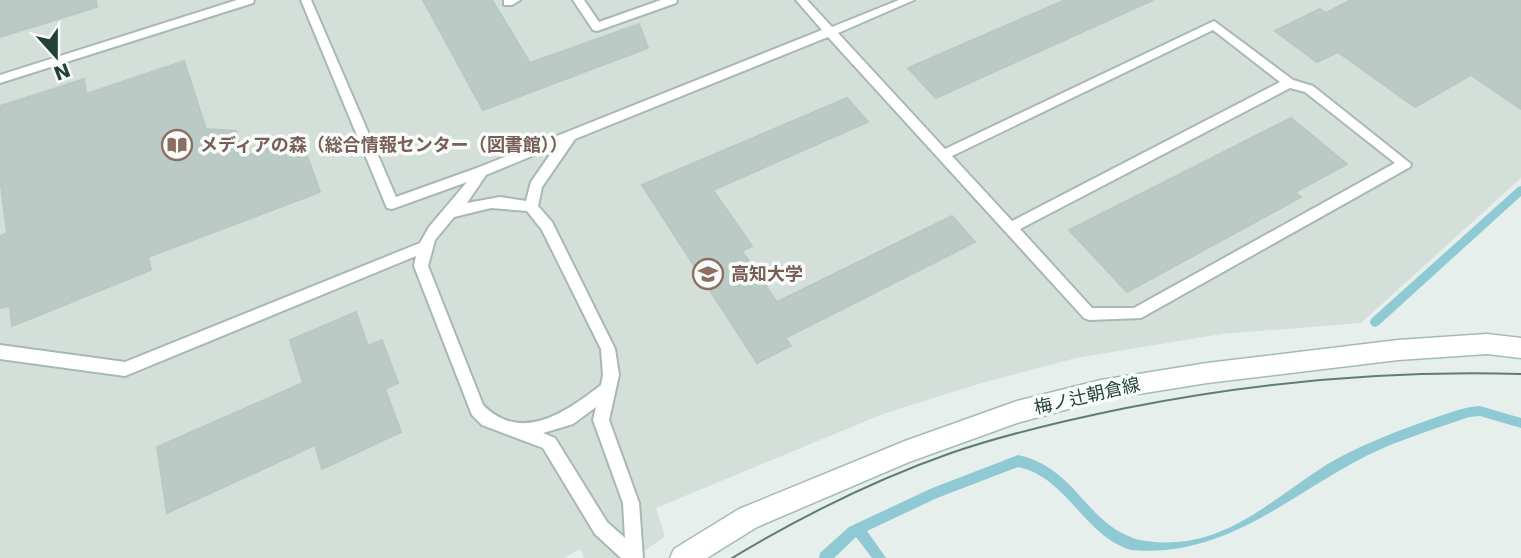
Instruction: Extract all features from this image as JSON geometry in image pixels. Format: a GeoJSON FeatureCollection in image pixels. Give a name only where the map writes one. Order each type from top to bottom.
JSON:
{"type":"FeatureCollection","features":[{"type":"Feature","properties":{"kind":"main road","name":"梅ノ辻朝倉線"},"geometry":{"type":"LineString","coordinates":[[683,558],[748,518],[905,452],[1017,412],[1101,390],[1207,373],[1398,350],[1487,344],[1521,348]]}},
{"type":"Feature","properties":{"kind":"lane"},"geometry":{"type":"LineString","coordinates":[[0,79],[249,0]]}},
{"type":"Feature","properties":{"kind":"lane"},"geometry":{"type":"LineString","coordinates":[[306,0],[392,204],[482,171],[909,0]]}},
{"type":"Feature","properties":{"kind":"lane"},"geometry":{"type":"LineString","coordinates":[[578,0],[597,27],[671,0]]}},
{"type":"Feature","properties":{"kind":"lane"},"geometry":{"type":"LineString","coordinates":[[801,0],[1088,314],[1136,314],[1405,164],[1309,89],[1289,83],[1214,25],[943,155]]}},
{"type":"Feature","properties":{"kind":"lane"},"geometry":{"type":"LineString","coordinates":[[1010,228],[1289,83]]}},
{"type":"Feature","properties":{"kind":"lane"},"geometry":{"type":"LineString","coordinates":[[531,207],[536,186],[570,136]]}},
{"type":"Feature","properties":{"kind":"lane"},"geometry":{"type":"LineString","coordinates":[[482,171],[450,214],[435,226],[424,247],[421,266],[477,410],[487,420],[549,443],[601,528],[634,558]]}},
{"type":"Feature","properties":{"kind":"lane"},"geometry":{"type":"LineString","coordinates":[[450,214],[477,204],[509,201],[531,207],[547,226],[608,349],[611,375],[601,420],[631,503],[634,558]]}},
{"type":"Feature","properties":{"kind":"lane"},"geometry":{"type":"LineString","coordinates":[[0,352],[125,369],[424,247]]}},
{"type":"Feature","properties":{"kind":"lane"},"geometry":{"type":"LineString","coordinates":[[523,432],[568,419],[607,390]]}},
{"type":"Feature","properties":{"kind":"shaded area","name":"高知大学"},"geometry":{"type":"Polygon","coordinates":[[[0,0],[1521,0],[1521,178],[1361,323],[1222,334],[1076,358],[978,384],[883,414],[656,508],[665,537],[633,558],[584,558],[580,549],[564,558],[0,558],[0,0]]]}},
{"type":"Feature","properties":{"kind":"building"},"geometry":{"type":"Polygon","coordinates":[[[0,0],[96,0],[97,7],[0,37],[0,0]]]}},
{"type":"Feature","properties":{"kind":"building"},"geometry":{"type":"Polygon","coordinates":[[[423,0],[492,0],[530,63],[639,24],[648,48],[483,110],[423,0]]]}},
{"type":"Feature","properties":{"kind":"building"},"geometry":{"type":"Polygon","coordinates":[[[1065,0],[1153,0],[936,98],[908,68],[1065,0]]]}},
{"type":"Feature","properties":{"kind":"building"},"geometry":{"type":"Polygon","coordinates":[[[1351,0],[1521,0],[1521,109],[1471,75],[1415,107],[1338,52],[1317,62],[1275,31],[1320,9],[1326,13],[1351,0]]]}},
{"type":"Feature","properties":{"kind":"building"},"geometry":{"type":"Polygon","coordinates":[[[184,61],[206,129],[236,131],[244,157],[300,136],[320,192],[148,257],[151,270],[12,326],[10,306],[0,308],[0,236],[7,233],[0,178],[0,106],[84,79],[86,94],[184,61]]]}},
{"type":"Feature","properties":{"kind":"building"},"geometry":{"type":"Polygon","coordinates":[[[847,98],[868,122],[713,190],[752,246],[742,251],[777,302],[952,216],[975,242],[785,338],[791,346],[757,363],[642,185],[847,98]]]}},
{"type":"Feature","properties":{"kind":"building"},"geometry":{"type":"Polygon","coordinates":[[[1291,118],[1347,164],[1295,192],[1301,197],[1127,292],[1069,230],[1291,118]]]}},
{"type":"Feature","properties":{"kind":"building"},"geometry":{"type":"Polygon","coordinates":[[[356,312],[368,346],[382,340],[398,383],[385,389],[401,432],[322,469],[315,445],[167,513],[157,447],[303,383],[290,340],[356,312]]]}},
{"type":"Feature","properties":{"kind":"waterway"},"geometry":{"type":"LineString","coordinates":[[1375,322],[1521,190]]}},
{"type":"Feature","properties":{"kind":"waterway"},"geometry":{"type":"LineString","coordinates":[[825,558],[853,531],[934,493],[1018,461],[1046,471],[1096,520],[1125,542],[1153,548],[1179,549],[1203,545],[1248,525],[1347,459],[1398,436],[1469,412],[1480,411],[1521,423]]}},
{"type":"Feature","properties":{"kind":"waterway"},"geometry":{"type":"LineString","coordinates":[[858,529],[880,558]]}},
{"type":"Feature","properties":{"kind":"tram line"},"geometry":{"type":"LineString","coordinates":[[732,558],[812,513],[894,475],[973,446],[1060,422],[1175,399],[1273,385],[1372,376],[1521,374]]}},
{"type":"Feature","properties":{"kind":"place","name":"メディアの森（総合情報センター（図書館））"},"geometry":{"type":"Point","coordinates":[177,145]}},
{"type":"Feature","properties":{"kind":"place","name":"高知大学"},"geometry":{"type":"Point","coordinates":[708,274]}}]}
